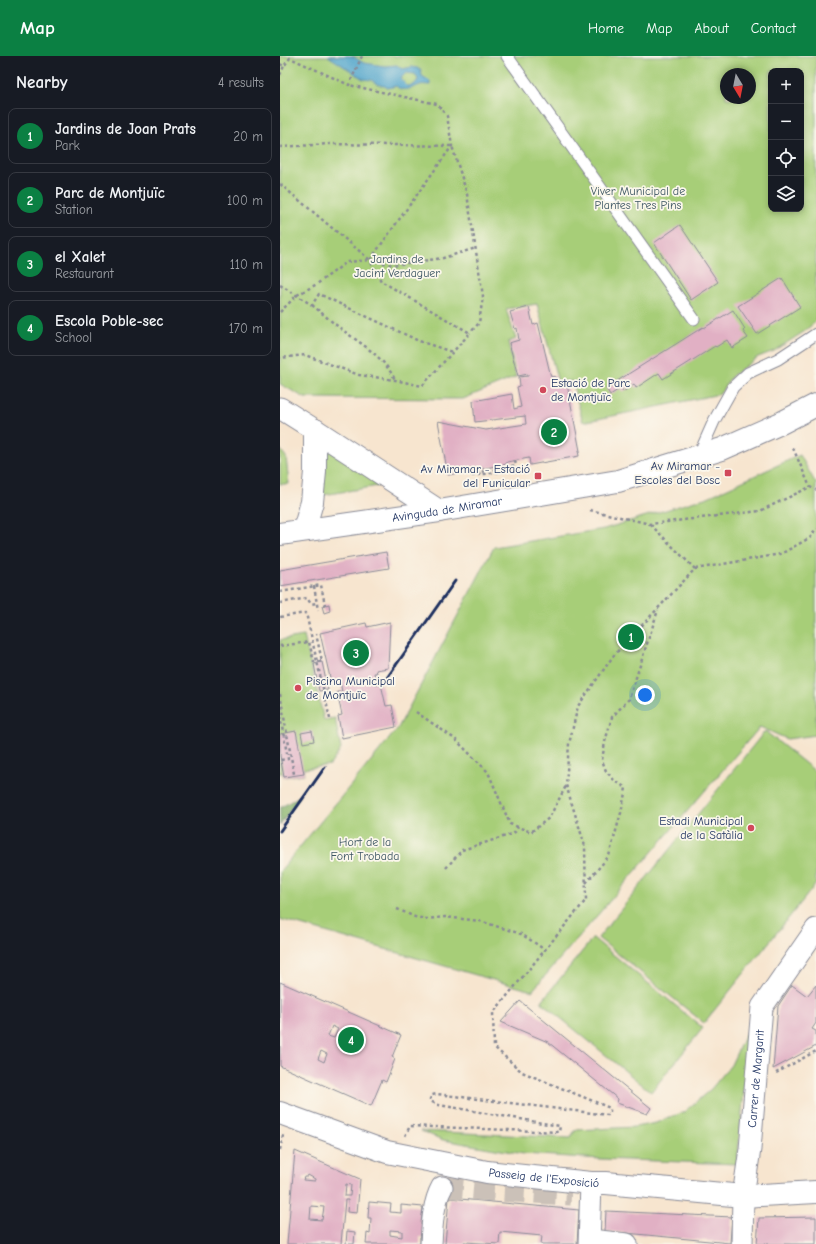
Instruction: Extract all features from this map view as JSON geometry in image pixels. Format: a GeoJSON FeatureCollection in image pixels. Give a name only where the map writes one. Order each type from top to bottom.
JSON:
{"type":"FeatureCollection","features":[{"type":"Feature","properties":{"kind":"street","name":"Avinguda de Miramar"},"geometry":{"type":"LineString","coordinates":[[280,534],[439,511],[618,481],[698,458],[728,447],[816,405]]}},
{"type":"Feature","properties":{"kind":"street"},"geometry":{"type":"LineString","coordinates":[[280,408],[439,511]]}},
{"type":"Feature","properties":{"kind":"street"},"geometry":{"type":"LineString","coordinates":[[304,530],[312,502],[315,472],[315,430]]}},
{"type":"Feature","properties":{"kind":"street","name":"Carrer de Margarit"},"geometry":{"type":"LineString","coordinates":[[742,1244],[743,1196],[750,1149],[762,1007],[816,930]]}},
{"type":"Feature","properties":{"kind":"street","name":"Passeig de l'Exposició"},"geometry":{"type":"LineString","coordinates":[[280,1113],[387,1152],[487,1172],[581,1187],[606,1183],[743,1196],[816,1192]]}},
{"type":"Feature","properties":{"kind":"street"},"geometry":{"type":"LineString","coordinates":[[431,1244],[432,1227],[438,1194],[442,1187]]}},
{"type":"Feature","properties":{"kind":"street"},"geometry":{"type":"LineString","coordinates":[[581,1187],[589,1242],[627,1244]]}},
{"type":"Feature","properties":{"kind":"lane"},"geometry":{"type":"LineString","coordinates":[[507,56],[694,319]]}},
{"type":"Feature","properties":{"kind":"lane"},"geometry":{"type":"LineString","coordinates":[[698,458],[714,421],[733,387],[748,373],[778,359],[816,334]]}},
{"type":"Feature","properties":{"kind":"path"},"geometry":{"type":"LineString","coordinates":[[349,84],[362,57]]}},
{"type":"Feature","properties":{"kind":"path"},"geometry":{"type":"LineString","coordinates":[[280,75],[290,58],[349,84],[437,104],[447,116],[452,146],[467,194],[483,296],[479,323],[422,386],[395,380],[359,375],[306,355],[280,358]]}},
{"type":"Feature","properties":{"kind":"path"},"geometry":{"type":"LineString","coordinates":[[280,64],[284,66]]}},
{"type":"Feature","properties":{"kind":"path"},"geometry":{"type":"LineString","coordinates":[[280,147],[330,144],[452,146]]}},
{"type":"Feature","properties":{"kind":"path"},"geometry":{"type":"LineString","coordinates":[[370,260],[452,146]]}},
{"type":"Feature","properties":{"kind":"path"},"geometry":{"type":"LineString","coordinates":[[280,184],[370,260],[381,281],[470,333]]}},
{"type":"Feature","properties":{"kind":"path"},"geometry":{"type":"LineString","coordinates":[[280,312],[297,295],[317,284],[347,262],[370,260],[393,265],[443,258],[476,248]]}},
{"type":"Feature","properties":{"kind":"path"},"geometry":{"type":"LineString","coordinates":[[280,285],[312,305],[375,354],[392,372],[395,380]]}},
{"type":"Feature","properties":{"kind":"path"},"geometry":{"type":"LineString","coordinates":[[312,305],[319,294],[419,341],[452,352]]}},
{"type":"Feature","properties":{"kind":"path"},"geometry":{"type":"LineString","coordinates":[[794,448],[810,487],[816,490]]}},
{"type":"Feature","properties":{"kind":"path"},"geometry":{"type":"LineString","coordinates":[[515,461],[516,465],[470,474],[471,476],[518,469],[519,473]]}},
{"type":"Feature","properties":{"kind":"path"},"geometry":{"type":"LineString","coordinates":[[590,510],[650,524],[760,511],[810,487]]}},
{"type":"Feature","properties":{"kind":"path"},"geometry":{"type":"LineString","coordinates":[[650,524],[695,569]]}},
{"type":"Feature","properties":{"kind":"path"},"geometry":{"type":"LineString","coordinates":[[403,1141],[410,1126],[559,1132],[560,1126],[439,1105],[430,1101],[432,1095],[437,1094],[608,1115],[610,1108],[522,1072],[494,1047],[493,1013],[586,900],[585,846],[566,785],[568,744],[578,706],[614,655],[695,569],[780,554],[811,537],[816,528]]}},
{"type":"Feature","properties":{"kind":"path"},"geometry":{"type":"LineString","coordinates":[[280,592],[322,585],[326,605]]}},
{"type":"Feature","properties":{"kind":"path"},"geometry":{"type":"LineString","coordinates":[[314,586],[318,610]]}},
{"type":"Feature","properties":{"kind":"path"},"geometry":{"type":"LineString","coordinates":[[280,603],[307,598],[311,604],[317,603]]}},
{"type":"Feature","properties":{"kind":"path"},"geometry":{"type":"LineString","coordinates":[[586,884],[609,856],[621,813],[626,788],[614,780],[606,771],[602,760],[605,742],[612,717],[630,699],[659,608]]}},
{"type":"Feature","properties":{"kind":"path"},"geometry":{"type":"LineString","coordinates":[[280,617],[306,613],[330,719]]}},
{"type":"Feature","properties":{"kind":"path"},"geometry":{"type":"LineString","coordinates":[[280,646],[309,642],[314,662],[322,661],[316,634]]}},
{"type":"Feature","properties":{"kind":"path"},"geometry":{"type":"LineString","coordinates":[[280,694],[294,774]]}},
{"type":"Feature","properties":{"kind":"path"},"geometry":{"type":"LineString","coordinates":[[416,712],[455,739],[488,772],[510,824],[531,832],[549,818],[566,785]]}},
{"type":"Feature","properties":{"kind":"path"},"geometry":{"type":"LineString","coordinates":[[280,716],[288,759],[280,760]]}},
{"type":"Feature","properties":{"kind":"path"},"geometry":{"type":"LineString","coordinates":[[446,868],[462,850],[509,835],[515,832],[518,827]]}},
{"type":"Feature","properties":{"kind":"path"},"geometry":{"type":"LineString","coordinates":[[397,909],[415,917],[427,919],[445,917],[480,921],[521,934],[544,950]]}},
{"type":"Feature","properties":{"kind":"path"},"geometry":{"type":"LineString","coordinates":[[770,1077],[816,1051]]}},
{"type":"Feature","properties":{"kind":"path"},"geometry":{"type":"LineString","coordinates":[[280,1150],[283,1134]]}},
{"type":"Feature","properties":{"kind":"green space"},"geometry":{"type":"Polygon","coordinates":[[[280,56],[816,56],[816,321],[805,331],[774,351],[758,357],[732,376],[720,394],[583,422],[572,381],[558,382],[537,304],[506,309],[516,339],[508,342],[516,377],[463,399],[305,398],[280,384],[280,56]]]}},
{"type":"Feature","properties":{"kind":"green space"},"geometry":{"type":"Polygon","coordinates":[[[280,449],[286,457],[289,484],[280,484],[280,449]]]}},
{"type":"Feature","properties":{"kind":"green space"},"geometry":{"type":"Polygon","coordinates":[[[327,449],[381,479],[378,486],[323,495],[323,452],[327,449]]]}},
{"type":"Feature","properties":{"kind":"green space","name":"Hort de la Font Trobada"},"geometry":{"type":"Polygon","coordinates":[[[800,455],[816,482],[816,735],[787,739],[760,727],[532,991],[280,919],[280,871],[398,728],[494,547],[604,529],[708,497],[800,455]]]}},
{"type":"Feature","properties":{"kind":"green space","name":"Piscina Municipal de Montjuïc"},"geometry":{"type":"Polygon","coordinates":[[[304,636],[324,720],[335,718],[341,749],[330,765],[303,769],[304,774],[284,777],[283,773],[280,773],[280,640],[304,636]]]}},
{"type":"Feature","properties":{"kind":"green space","name":"Estadi Municipal de la Satàlia"},"geometry":{"type":"Polygon","coordinates":[[[765,731],[816,772],[816,884],[704,1023],[598,938],[765,731]]]}},
{"type":"Feature","properties":{"kind":"green space"},"geometry":{"type":"Polygon","coordinates":[[[301,795],[280,825],[280,808],[301,795]]]}},
{"type":"Feature","properties":{"kind":"green space"},"geometry":{"type":"Polygon","coordinates":[[[593,938],[703,1028],[651,1092],[541,1002],[593,938]]]}},
{"type":"Feature","properties":{"kind":"green space"},"geometry":{"type":"Polygon","coordinates":[[[750,1028],[737,1164],[601,1159],[524,1154],[443,1140],[421,1131],[571,1138],[575,1130],[635,1127],[656,1123],[684,1112],[711,1089],[731,1065],[744,1037],[750,1028]]]}},
{"type":"Feature","properties":{"kind":"water"},"geometry":{"type":"Polygon","coordinates":[[[328,56],[352,56],[364,63],[385,66],[397,65],[402,69],[412,67],[417,68],[421,70],[422,76],[430,81],[430,85],[421,85],[405,90],[396,86],[388,88],[372,80],[363,79],[328,56]],[[406,73],[401,79],[407,86],[414,85],[418,80],[415,74],[406,73]]]}},
{"type":"Feature","properties":{"kind":"building"},"geometry":{"type":"Polygon","coordinates":[[[680,225],[718,282],[691,300],[654,243],[680,225]]]}},
{"type":"Feature","properties":{"kind":"building"},"geometry":{"type":"Polygon","coordinates":[[[782,278],[800,307],[757,334],[738,306],[782,278]]]}},
{"type":"Feature","properties":{"kind":"building","name":"Estació de Parc de Montjuïc"},"geometry":{"type":"Polygon","coordinates":[[[529,307],[533,325],[538,323],[551,377],[555,376],[557,384],[567,384],[580,451],[578,451],[579,456],[530,465],[529,458],[507,462],[507,464],[448,475],[438,421],[486,430],[526,424],[525,416],[475,422],[473,401],[512,394],[514,409],[521,407],[517,387],[520,386],[519,377],[528,376],[528,374],[518,376],[509,343],[519,340],[517,328],[515,329],[510,312],[529,307]]]}},
{"type":"Feature","properties":{"kind":"building"},"geometry":{"type":"Polygon","coordinates":[[[733,310],[745,329],[743,331],[748,338],[732,348],[727,340],[663,379],[659,373],[636,388],[634,384],[623,392],[621,388],[610,395],[606,388],[703,327],[704,328],[733,310]]]}},
{"type":"Feature","properties":{"kind":"building"},"geometry":{"type":"Polygon","coordinates":[[[386,552],[389,568],[280,586],[280,570],[386,552]]]}},
{"type":"Feature","properties":{"kind":"building"},"geometry":{"type":"Polygon","coordinates":[[[329,604],[330,611],[324,613],[322,606],[329,604]]]}},
{"type":"Feature","properties":{"kind":"building"},"geometry":{"type":"Polygon","coordinates":[[[390,622],[388,668],[376,670],[377,673],[374,673],[377,685],[381,684],[386,706],[392,705],[396,727],[342,738],[338,716],[342,715],[337,692],[342,692],[340,681],[331,682],[320,633],[366,623],[367,627],[390,622]]]}},
{"type":"Feature","properties":{"kind":"building"},"geometry":{"type":"Polygon","coordinates":[[[322,662],[328,690],[319,691],[314,664],[322,662]]]}},
{"type":"Feature","properties":{"kind":"building"},"geometry":{"type":"Polygon","coordinates":[[[296,731],[304,774],[284,777],[280,756],[280,734],[296,731]]]}},
{"type":"Feature","properties":{"kind":"building"},"geometry":{"type":"Polygon","coordinates":[[[312,731],[314,741],[303,743],[301,733],[312,731]]]}},
{"type":"Feature","properties":{"kind":"building"},"geometry":{"type":"Polygon","coordinates":[[[280,982],[401,1035],[392,1057],[395,1059],[386,1082],[382,1080],[371,1106],[280,1066],[280,982]],[[332,1026],[328,1036],[334,1038],[338,1029],[332,1026]],[[321,1051],[318,1059],[324,1062],[327,1054],[321,1051]]]}},
{"type":"Feature","properties":{"kind":"building"},"geometry":{"type":"Polygon","coordinates":[[[792,985],[807,996],[816,985],[816,1023],[812,1029],[816,1031],[816,1046],[773,1069],[778,1006],[792,985]]]}},
{"type":"Feature","properties":{"kind":"building"},"geometry":{"type":"Polygon","coordinates":[[[520,1001],[651,1108],[647,1114],[617,1103],[618,1099],[548,1042],[501,1022],[520,1001]]]}},
{"type":"Feature","properties":{"kind":"building"},"geometry":{"type":"Polygon","coordinates":[[[295,1151],[360,1179],[357,1213],[347,1212],[348,1200],[345,1200],[341,1244],[287,1244],[295,1151]],[[308,1175],[307,1177],[304,1177],[303,1180],[315,1181],[315,1179],[308,1175]],[[346,1184],[345,1196],[350,1196],[351,1185],[346,1184]],[[311,1206],[310,1219],[322,1220],[324,1207],[311,1206]]]}},
{"type":"Feature","properties":{"kind":"building"},"geometry":{"type":"Polygon","coordinates":[[[449,1198],[579,1210],[577,1244],[541,1244],[542,1236],[500,1232],[499,1244],[464,1242],[464,1244],[445,1244],[449,1198]]]}},
{"type":"Feature","properties":{"kind":"building"},"geometry":{"type":"Polygon","coordinates":[[[369,1202],[391,1204],[390,1212],[401,1213],[401,1205],[423,1207],[421,1224],[424,1224],[423,1237],[420,1237],[420,1244],[366,1244],[367,1233],[370,1234],[371,1218],[368,1218],[369,1202]],[[390,1230],[390,1235],[402,1237],[402,1231],[390,1230]]]}},
{"type":"Feature","properties":{"kind":"building"},"geometry":{"type":"Polygon","coordinates":[[[606,1211],[732,1217],[730,1243],[605,1231],[606,1211]]]}},
{"type":"Feature","properties":{"kind":"building"},"geometry":{"type":"Polygon","coordinates":[[[816,1217],[816,1244],[757,1244],[759,1218],[816,1217]]]}},
{"type":"Feature","properties":{"kind":"building"},"geometry":{"type":"Polygon","coordinates":[[[347,1231],[355,1232],[354,1244],[346,1244],[347,1231]]]}},
{"type":"Feature","properties":{"kind":"tunnel"},"geometry":{"type":"LineString","coordinates":[[442,1187],[571,1195]]}},
{"type":"Feature","properties":{"kind":"railway"},"geometry":{"type":"LineString","coordinates":[[382,685],[455,581]]}},
{"type":"Feature","properties":{"kind":"railway"},"geometry":{"type":"LineString","coordinates":[[280,831],[325,767]]}},
{"type":"Feature","properties":{"kind":"place","name":"Estació de Parc de Montjuïc"},"geometry":{"type":"Point","coordinates":[543,390]}},
{"type":"Feature","properties":{"kind":"place","name":"Parc de Montjuïc"},"geometry":{"type":"Point","coordinates":[554,432]}},
{"type":"Feature","properties":{"kind":"place","name":"Av Miramar - Escoles del Bosc"},"geometry":{"type":"Point","coordinates":[728,473]}},
{"type":"Feature","properties":{"kind":"place","name":"Av Miramar - Estació del Funicular"},"geometry":{"type":"Point","coordinates":[538,476]}},
{"type":"Feature","properties":{"kind":"place","name":"Jardins de Joan Prats"},"geometry":{"type":"Point","coordinates":[631,637]}},
{"type":"Feature","properties":{"kind":"place","name":"el Xalet"},"geometry":{"type":"Point","coordinates":[356,653]}},
{"type":"Feature","properties":{"kind":"place","name":"Piscina Municipal de Montjuïc"},"geometry":{"type":"Point","coordinates":[298,688]}},
{"type":"Feature","properties":{"kind":"place","name":"Estadi Municipal de la Satàlia"},"geometry":{"type":"Point","coordinates":[751,828]}},
{"type":"Feature","properties":{"kind":"place","name":"Escola Poble-sec"},"geometry":{"type":"Point","coordinates":[351,1040]}},
{"type":"Feature","properties":{"kind":"park label","name":"Viver Municipal de Plantes Tres Pins"},"geometry":{"type":"Point","coordinates":[638,198]}},
{"type":"Feature","properties":{"kind":"park label","name":"Jardins de Jacint Verdaguer"},"geometry":{"type":"Point","coordinates":[397,266]}}]}
